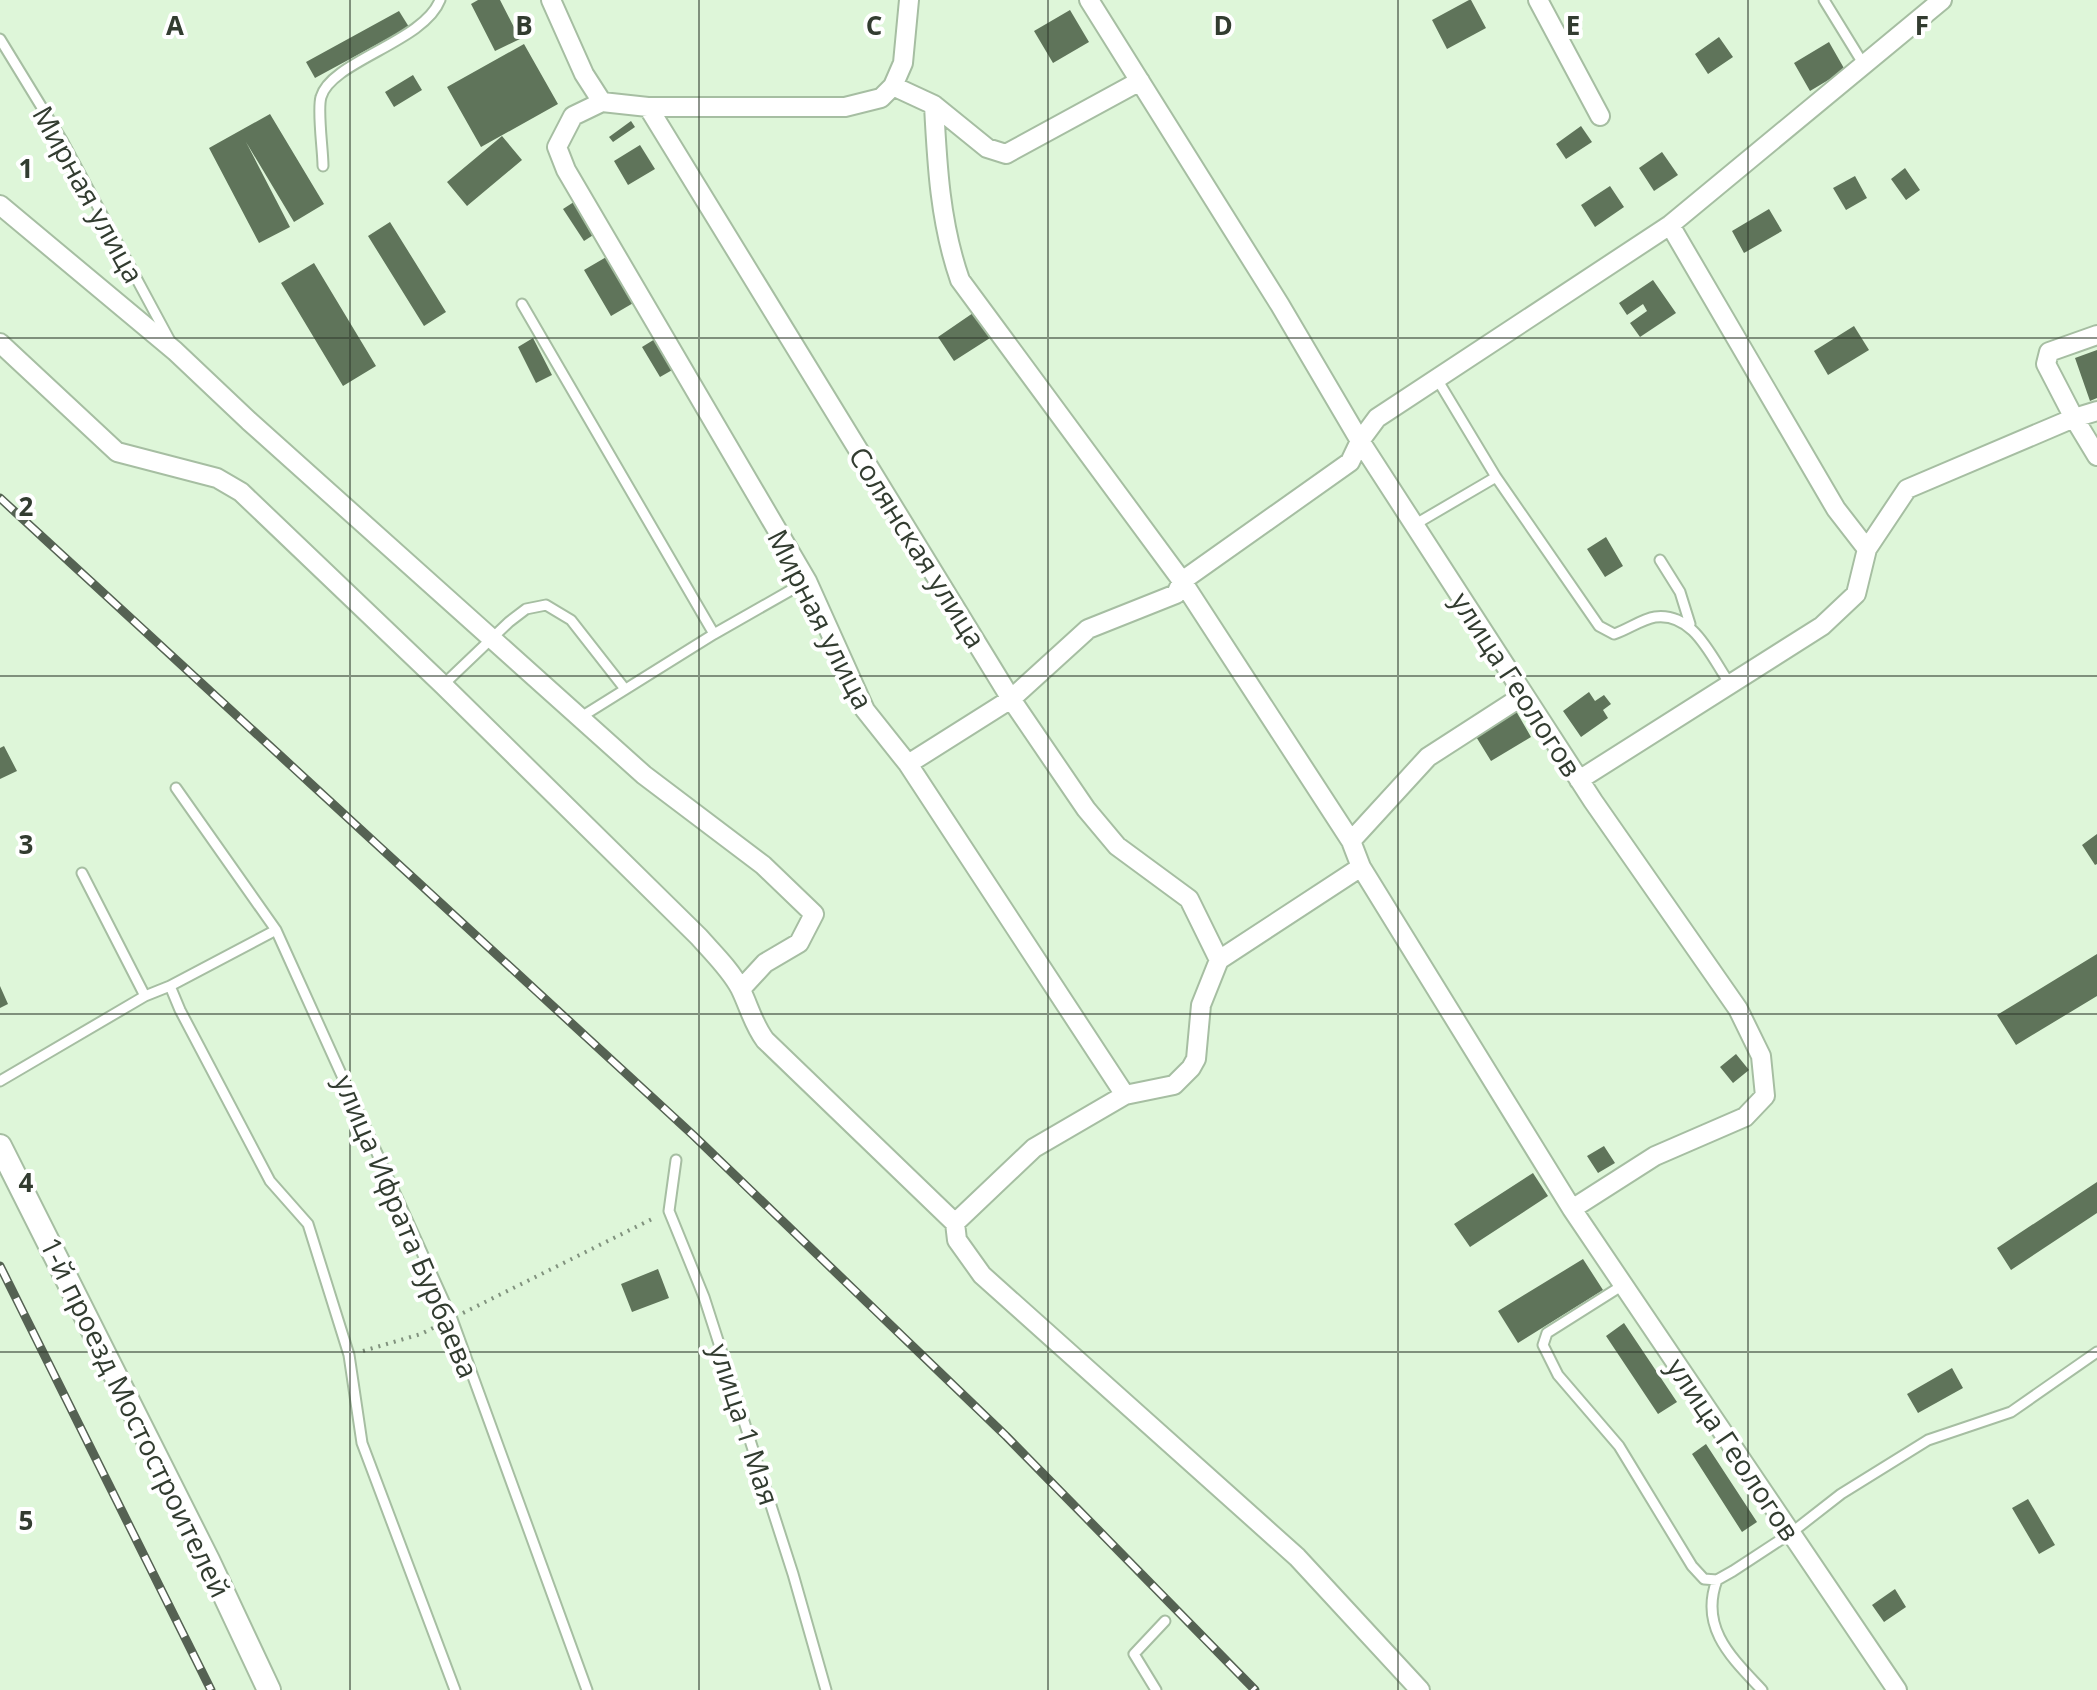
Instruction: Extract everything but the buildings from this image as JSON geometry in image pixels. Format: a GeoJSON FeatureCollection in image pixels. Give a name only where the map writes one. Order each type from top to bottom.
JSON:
{"type":"FeatureCollection","features":[{"type":"Feature","properties":{"kind":"street"},"geometry":{"type":"LineString","coordinates":[[551,0],[584,74],[602,102],[648,107],[845,107],[881,98],[893,86],[903,63],[909,0]]}},
{"type":"Feature","properties":{"kind":"street","name":"улица Геологов"},"geometry":{"type":"LineString","coordinates":[[1089,0],[1280,305],[1360,441],[1579,780],[1738,1009],[1761,1056],[1765,1096],[1745,1117],[1655,1156],[1572,1209]]}},
{"type":"Feature","properties":{"kind":"street"},"geometry":{"type":"LineString","coordinates":[[1538,0],[1600,116]]}},
{"type":"Feature","properties":{"kind":"street"},"geometry":{"type":"LineString","coordinates":[[908,764],[1011,699],[1088,629],[1176,594],[1182,581],[1350,462],[1360,441],[1377,418],[1670,225],[1942,0]]}},
{"type":"Feature","properties":{"kind":"street"},"geometry":{"type":"LineString","coordinates":[[893,86],[934,105],[987,148],[1006,154],[1140,81]]}},
{"type":"Feature","properties":{"kind":"street","name":"Мирная улица"},"geometry":{"type":"LineString","coordinates":[[602,102],[573,116],[562,136],[557,147],[566,170],[807,581],[865,710],[908,764],[1125,1095]]}},
{"type":"Feature","properties":{"kind":"street","name":"улица Геологов"},"geometry":{"type":"LineString","coordinates":[[934,105],[940,192],[948,244],[960,280],[1182,581],[1351,841],[1361,867],[1572,1209],[1897,1690]]}},
{"type":"Feature","properties":{"kind":"street","name":"Солянская улица"},"geometry":{"type":"LineString","coordinates":[[648,107],[1011,699],[1086,809],[1117,846],[1189,899],[1219,960]]}},
{"type":"Feature","properties":{"kind":"street"},"geometry":{"type":"LineString","coordinates":[[0,205],[175,351],[644,775],[763,865],[814,914],[799,943],[765,963],[741,989]]}},
{"type":"Feature","properties":{"kind":"street"},"geometry":{"type":"LineString","coordinates":[[1670,225],[1836,509],[1867,549]]}},
{"type":"Feature","properties":{"kind":"street"},"geometry":{"type":"LineString","coordinates":[[2097,335],[2046,355],[2046,364],[2097,456]]}},
{"type":"Feature","properties":{"kind":"street"},"geometry":{"type":"LineString","coordinates":[[0,343],[117,452],[217,478],[241,492],[699,937],[741,989],[755,1026],[765,1040],[955,1223],[957,1240],[982,1275],[1297,1557],[1420,1690]]}},
{"type":"Feature","properties":{"kind":"street"},"geometry":{"type":"LineString","coordinates":[[1579,780],[1822,626],[1856,594],[1867,549],[1907,489],[2097,411]]}},
{"type":"Feature","properties":{"kind":"street"},"geometry":{"type":"LineString","coordinates":[[1351,841],[1428,757],[1524,695]]}},
{"type":"Feature","properties":{"kind":"street"},"geometry":{"type":"LineString","coordinates":[[955,1223],[1034,1148],[1125,1095],[1174,1085],[1191,1068],[1199,1047],[1201,1005],[1219,960],[1361,867]]}},
{"type":"Feature","properties":{"kind":"street","name":"1-й проезд Мостостроителей"},"geometry":{"type":"LineString","coordinates":[[0,1146],[208,1560],[269,1690]]}},
{"type":"Feature","properties":{"kind":"lane"},"geometry":{"type":"LineString","coordinates":[[323,166],[321,98],[330,81],[422,24],[436,11],[440,0]]}},
{"type":"Feature","properties":{"kind":"lane"},"geometry":{"type":"LineString","coordinates":[[1824,0],[1864,65]]}},
{"type":"Feature","properties":{"kind":"lane","name":"Мирная улица"},"geometry":{"type":"LineString","coordinates":[[0,39],[63,142],[175,351]]}},
{"type":"Feature","properties":{"kind":"lane"},"geometry":{"type":"LineString","coordinates":[[522,304],[714,634]]}},
{"type":"Feature","properties":{"kind":"lane"},"geometry":{"type":"LineString","coordinates":[[1437,379],[1496,477],[1599,626],[1614,634],[1651,617],[1670,617],[1690,624]]}},
{"type":"Feature","properties":{"kind":"lane"},"geometry":{"type":"LineString","coordinates":[[1414,525],[1496,477]]}},
{"type":"Feature","properties":{"kind":"lane"},"geometry":{"type":"LineString","coordinates":[[1660,560],[1680,592],[1690,624],[1730,684]]}},
{"type":"Feature","properties":{"kind":"lane"},"geometry":{"type":"LineString","coordinates":[[581,717],[714,634],[807,581]]}},
{"type":"Feature","properties":{"kind":"lane"},"geometry":{"type":"LineString","coordinates":[[443,685],[526,609],[546,605],[571,620],[625,689]]}},
{"type":"Feature","properties":{"kind":"lane","name":"улица Ифрата Бурбаева"},"geometry":{"type":"LineString","coordinates":[[176,788],[276,930],[452,1319],[587,1690]]}},
{"type":"Feature","properties":{"kind":"lane"},"geometry":{"type":"LineString","coordinates":[[82,873],[145,996]]}},
{"type":"Feature","properties":{"kind":"lane"},"geometry":{"type":"LineString","coordinates":[[0,1081],[145,996],[276,930]]}},
{"type":"Feature","properties":{"kind":"lane"},"geometry":{"type":"LineString","coordinates":[[170,986],[270,1181],[308,1224],[349,1355],[362,1443],[455,1690]]}},
{"type":"Feature","properties":{"kind":"lane","name":"улица 1 Мая"},"geometry":{"type":"LineString","coordinates":[[676,1160],[669,1211],[709,1311],[793,1574],[826,1690]]}},
{"type":"Feature","properties":{"kind":"lane"},"geometry":{"type":"LineString","coordinates":[[1623,1285],[1547,1333],[1543,1345],[1558,1375],[1619,1446],[1692,1566],[1704,1579],[1717,1580]]}},
{"type":"Feature","properties":{"kind":"lane"},"geometry":{"type":"LineString","coordinates":[[1762,1690],[1726,1652],[1712,1615],[1711,1594],[1717,1580],[1791,1533],[1841,1494],[1928,1440],[2011,1412],[2097,1352]]}},
{"type":"Feature","properties":{"kind":"lane"},"geometry":{"type":"LineString","coordinates":[[1156,1690],[1134,1654],[1165,1621]]}},
{"type":"Feature","properties":{"kind":"path"},"geometry":{"type":"LineString","coordinates":[[349,1355],[421,1334],[669,1211]]}},
{"type":"Feature","properties":{"kind":"railway"},"geometry":{"type":"LineString","coordinates":[[0,498],[693,1135],[1006,1436],[1255,1690]]}},
{"type":"Feature","properties":{"kind":"railway"},"geometry":{"type":"LineString","coordinates":[[0,1266],[211,1690]]}}]}
